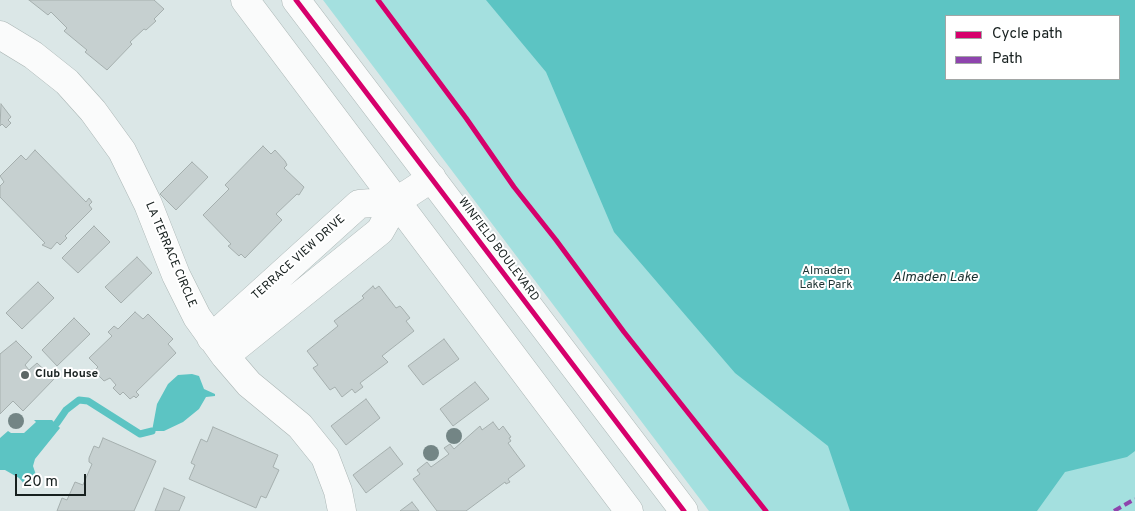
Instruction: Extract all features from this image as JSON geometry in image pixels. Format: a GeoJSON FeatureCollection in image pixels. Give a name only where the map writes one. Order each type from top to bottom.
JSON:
{"type":"FeatureCollection","features":[{"type":"Feature","properties":{"kind":"street"},"geometry":{"type":"LineString","coordinates":[[245,0],[629,511]]}},
{"type":"Feature","properties":{"kind":"street","name":"WINFIELD BOULEVARD"},"geometry":{"type":"LineString","coordinates":[[296,0],[684,511]]}},
{"type":"Feature","properties":{"kind":"street","name":"LA TERRACE CIRCLE"},"geometry":{"type":"LineString","coordinates":[[0,35],[34,55],[66,82],[93,111],[122,151],[148,204],[180,285],[218,347],[254,389],[300,426],[325,457],[332,471],[342,511]]}},
{"type":"Feature","properties":{"kind":"street","name":"TERRACE VIEW DRIVE"},"geometry":{"type":"LineString","coordinates":[[218,347],[380,231],[397,201],[432,178]]}},
{"type":"Feature","properties":{"kind":"green space","name":"Almaden Lake"},"geometry":{"type":"Polygon","coordinates":[[[323,0],[1135,0],[1135,511],[709,511],[323,0]]]}},
{"type":"Feature","properties":{"kind":"water","name":"Almaden Lake"},"geometry":{"type":"Polygon","coordinates":[[[486,0],[1135,0],[1135,451],[1127,457],[1065,472],[1037,511],[850,511],[828,446],[735,373],[614,232],[546,72],[486,0]]]}},
{"type":"Feature","properties":{"kind":"water"},"geometry":{"type":"Polygon","coordinates":[[[192,374],[199,376],[204,389],[215,394],[215,396],[206,397],[199,409],[183,422],[164,431],[152,431],[157,404],[168,384],[178,375],[192,374]]]}},
{"type":"Feature","properties":{"kind":"water"},"geometry":{"type":"Polygon","coordinates":[[[34,420],[52,420],[60,428],[35,459],[33,466],[36,475],[33,488],[26,486],[19,478],[5,470],[0,470],[0,438],[8,431],[11,433],[24,433],[36,422],[34,420]]]}},
{"type":"Feature","properties":{"kind":"building"},"geometry":{"type":"Polygon","coordinates":[[[29,0],[154,0],[164,9],[154,19],[156,21],[130,42],[132,44],[107,70],[64,31],[67,28],[51,12],[48,15],[29,0]]]}},
{"type":"Feature","properties":{"kind":"building"},"geometry":{"type":"Polygon","coordinates":[[[1,104],[11,117],[8,120],[11,123],[6,128],[2,124],[0,126],[1,104]]]}},
{"type":"Feature","properties":{"kind":"building"},"geometry":{"type":"Polygon","coordinates":[[[263,146],[271,154],[275,150],[287,165],[284,168],[304,187],[299,195],[297,194],[276,214],[282,220],[245,258],[241,254],[239,256],[228,246],[231,244],[203,215],[229,189],[225,185],[263,146]]]}},
{"type":"Feature","properties":{"kind":"building"},"geometry":{"type":"Polygon","coordinates":[[[35,150],[86,202],[89,198],[92,202],[89,205],[92,209],[65,236],[67,238],[60,245],[57,242],[51,249],[42,245],[45,243],[0,197],[0,186],[4,182],[0,176],[21,155],[26,160],[35,150]]]}},
{"type":"Feature","properties":{"kind":"building"},"geometry":{"type":"Polygon","coordinates":[[[192,162],[208,177],[176,210],[160,194],[192,162]]]}},
{"type":"Feature","properties":{"kind":"building"},"geometry":{"type":"Polygon","coordinates":[[[94,226],[110,242],[78,273],[62,258],[94,226]]]}},
{"type":"Feature","properties":{"kind":"building"},"geometry":{"type":"Polygon","coordinates":[[[137,257],[152,273],[121,303],[105,287],[137,257]]]}},
{"type":"Feature","properties":{"kind":"building"},"geometry":{"type":"Polygon","coordinates":[[[38,282],[54,298],[22,329],[6,313],[38,282]]]}},
{"type":"Feature","properties":{"kind":"building"},"geometry":{"type":"Polygon","coordinates":[[[373,286],[375,289],[379,286],[396,308],[400,306],[402,308],[410,318],[406,321],[414,331],[382,356],[388,362],[360,383],[363,387],[355,393],[352,389],[342,397],[335,387],[330,390],[313,368],[318,365],[307,351],[338,326],[334,321],[364,298],[362,296],[373,286]]]}},
{"type":"Feature","properties":{"kind":"building"},"geometry":{"type":"Polygon","coordinates":[[[135,312],[143,319],[148,314],[173,339],[168,344],[176,353],[136,392],[139,395],[136,398],[134,396],[130,399],[123,392],[120,395],[113,388],[116,385],[110,378],[104,381],[94,371],[98,367],[89,358],[112,336],[108,332],[114,326],[118,329],[135,312]]]}},
{"type":"Feature","properties":{"kind":"building"},"geometry":{"type":"Polygon","coordinates":[[[74,318],[90,334],[57,366],[42,350],[74,318]]]}},
{"type":"Feature","properties":{"kind":"building"},"geometry":{"type":"Polygon","coordinates":[[[444,339],[459,359],[423,385],[408,366],[444,339]]]}},
{"type":"Feature","properties":{"kind":"building","name":"Club House"},"geometry":{"type":"Polygon","coordinates":[[[16,341],[32,357],[25,365],[29,370],[37,363],[54,379],[23,411],[13,401],[0,414],[0,354],[16,341]]]}},
{"type":"Feature","properties":{"kind":"building"},"geometry":{"type":"Polygon","coordinates":[[[475,382],[489,399],[453,426],[440,409],[475,382]]]}},
{"type":"Feature","properties":{"kind":"building"},"geometry":{"type":"Polygon","coordinates":[[[366,399],[380,418],[346,445],[331,426],[366,399]]]}},
{"type":"Feature","properties":{"kind":"building"},"geometry":{"type":"Polygon","coordinates":[[[493,422],[499,430],[503,426],[511,437],[509,438],[511,441],[508,443],[525,466],[508,479],[510,482],[506,484],[505,482],[466,511],[437,511],[413,479],[420,474],[417,470],[427,462],[431,467],[449,454],[444,448],[450,444],[454,449],[480,426],[482,430],[493,422]]]}},
{"type":"Feature","properties":{"kind":"building"},"geometry":{"type":"Polygon","coordinates":[[[213,427],[278,455],[273,467],[279,470],[266,498],[261,496],[256,508],[189,479],[195,465],[191,463],[201,439],[207,442],[213,427]]]}},
{"type":"Feature","properties":{"kind":"building"},"geometry":{"type":"Polygon","coordinates":[[[103,438],[156,461],[134,511],[57,511],[62,498],[67,500],[75,482],[83,485],[92,464],[89,462],[89,458],[94,446],[99,448],[103,438]]]}},
{"type":"Feature","properties":{"kind":"building"},"geometry":{"type":"Polygon","coordinates":[[[390,447],[403,464],[366,493],[353,475],[390,447]]]}},
{"type":"Feature","properties":{"kind":"building"},"geometry":{"type":"Polygon","coordinates":[[[164,488],[185,497],[179,511],[155,511],[164,488]]]}},
{"type":"Feature","properties":{"kind":"building"},"geometry":{"type":"Polygon","coordinates":[[[412,502],[419,511],[400,511],[412,502]]]}},
{"type":"Feature","properties":{"kind":"waterway"},"geometry":{"type":"LineString","coordinates":[[57,423],[66,410],[79,400],[88,401],[140,434],[152,431]]}},
{"type":"Feature","properties":{"kind":"marked path"},"geometry":{"type":"LineString","coordinates":[[1114,511],[1135,499]]}},
{"type":"Feature","properties":{"kind":"cycle path"},"geometry":{"type":"LineString","coordinates":[[296,0],[684,511]]}},
{"type":"Feature","properties":{"kind":"cycle path"},"geometry":{"type":"LineString","coordinates":[[378,0],[466,118],[514,187],[624,332],[766,511]]}},
{"type":"Feature","properties":{"kind":"place","name":"Club House"},"geometry":{"type":"Point","coordinates":[25,375]}},
{"type":"Feature","properties":{"kind":"park label","name":"Almaden Lake Park"},"geometry":{"type":"Point","coordinates":[826,279]}}]}
